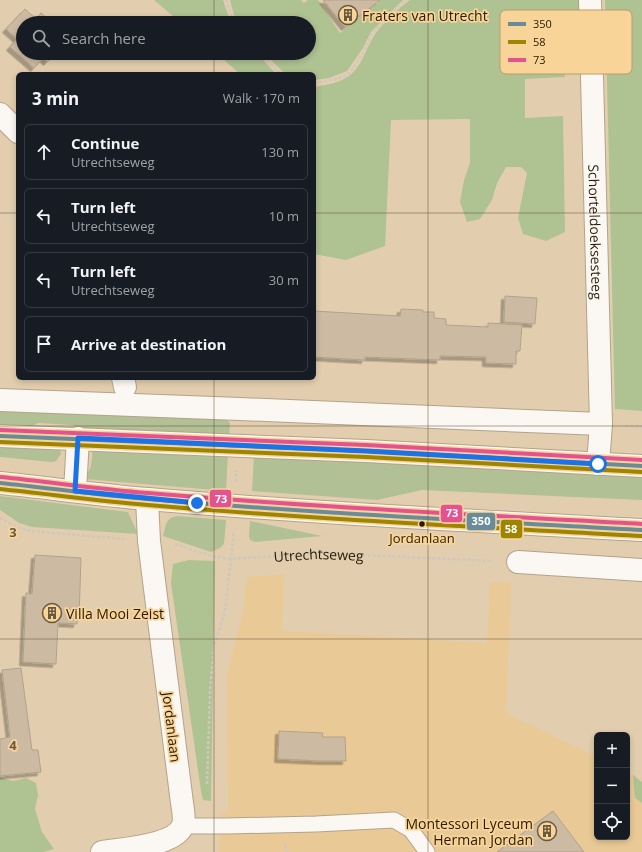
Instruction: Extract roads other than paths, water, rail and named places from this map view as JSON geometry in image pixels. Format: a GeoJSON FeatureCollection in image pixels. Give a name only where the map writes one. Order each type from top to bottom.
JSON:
{"type":"FeatureCollection","features":[{"type":"Feature","properties":{"kind":"street","name":"Schorteldoeksesteeg"},"geometry":{"type":"LineString","coordinates":[[590,0],[590,10]]}},
{"type":"Feature","properties":{"kind":"street","name":"Schorteldoeksesteeg"},"geometry":{"type":"LineString","coordinates":[[592,74],[601,424],[598,464]]}},
{"type":"Feature","properties":{"kind":"street"},"geometry":{"type":"LineString","coordinates":[[0,114],[16,130]]}},
{"type":"Feature","properties":{"kind":"street"},"geometry":{"type":"LineString","coordinates":[[0,400],[601,424]]}},
{"type":"Feature","properties":{"kind":"street"},"geometry":{"type":"LineString","coordinates":[[0,436],[78,438],[359,451],[642,466]]}},
{"type":"Feature","properties":{"kind":"street"},"geometry":{"type":"LineString","coordinates":[[75,491],[78,438]]}},
{"type":"Feature","properties":{"kind":"street"},"geometry":{"type":"LineString","coordinates":[[0,483],[147,499],[431,519],[642,530]]}},
{"type":"Feature","properties":{"kind":"street","name":"Jordanlaan"},"geometry":{"type":"LineString","coordinates":[[147,499],[149,541],[182,804],[180,830]]}},
{"type":"Feature","properties":{"kind":"street"},"geometry":{"type":"LineString","coordinates":[[518,562],[642,570]]}},
{"type":"Feature","properties":{"kind":"street"},"geometry":{"type":"LineString","coordinates":[[102,852],[169,840],[180,830]]}},
{"type":"Feature","properties":{"kind":"lane"},"geometry":{"type":"LineString","coordinates":[[180,830],[228,826],[394,820],[412,830],[427,852]]}},
{"type":"Feature","properties":{"kind":"place","name":"Fraters van Utrecht"},"geometry":{"type":"Point","coordinates":[348,15]}},
{"type":"Feature","properties":{"kind":"place","name":"Jordanlaan"},"geometry":{"type":"Point","coordinates":[422,524]}},
{"type":"Feature","properties":{"kind":"place","name":"Villa Mooi Zeist"},"geometry":{"type":"Point","coordinates":[52,613]}},
{"type":"Feature","properties":{"kind":"place","name":"Montessori Lyceum Herman Jordan"},"geometry":{"type":"Point","coordinates":[547,831]}}]}
